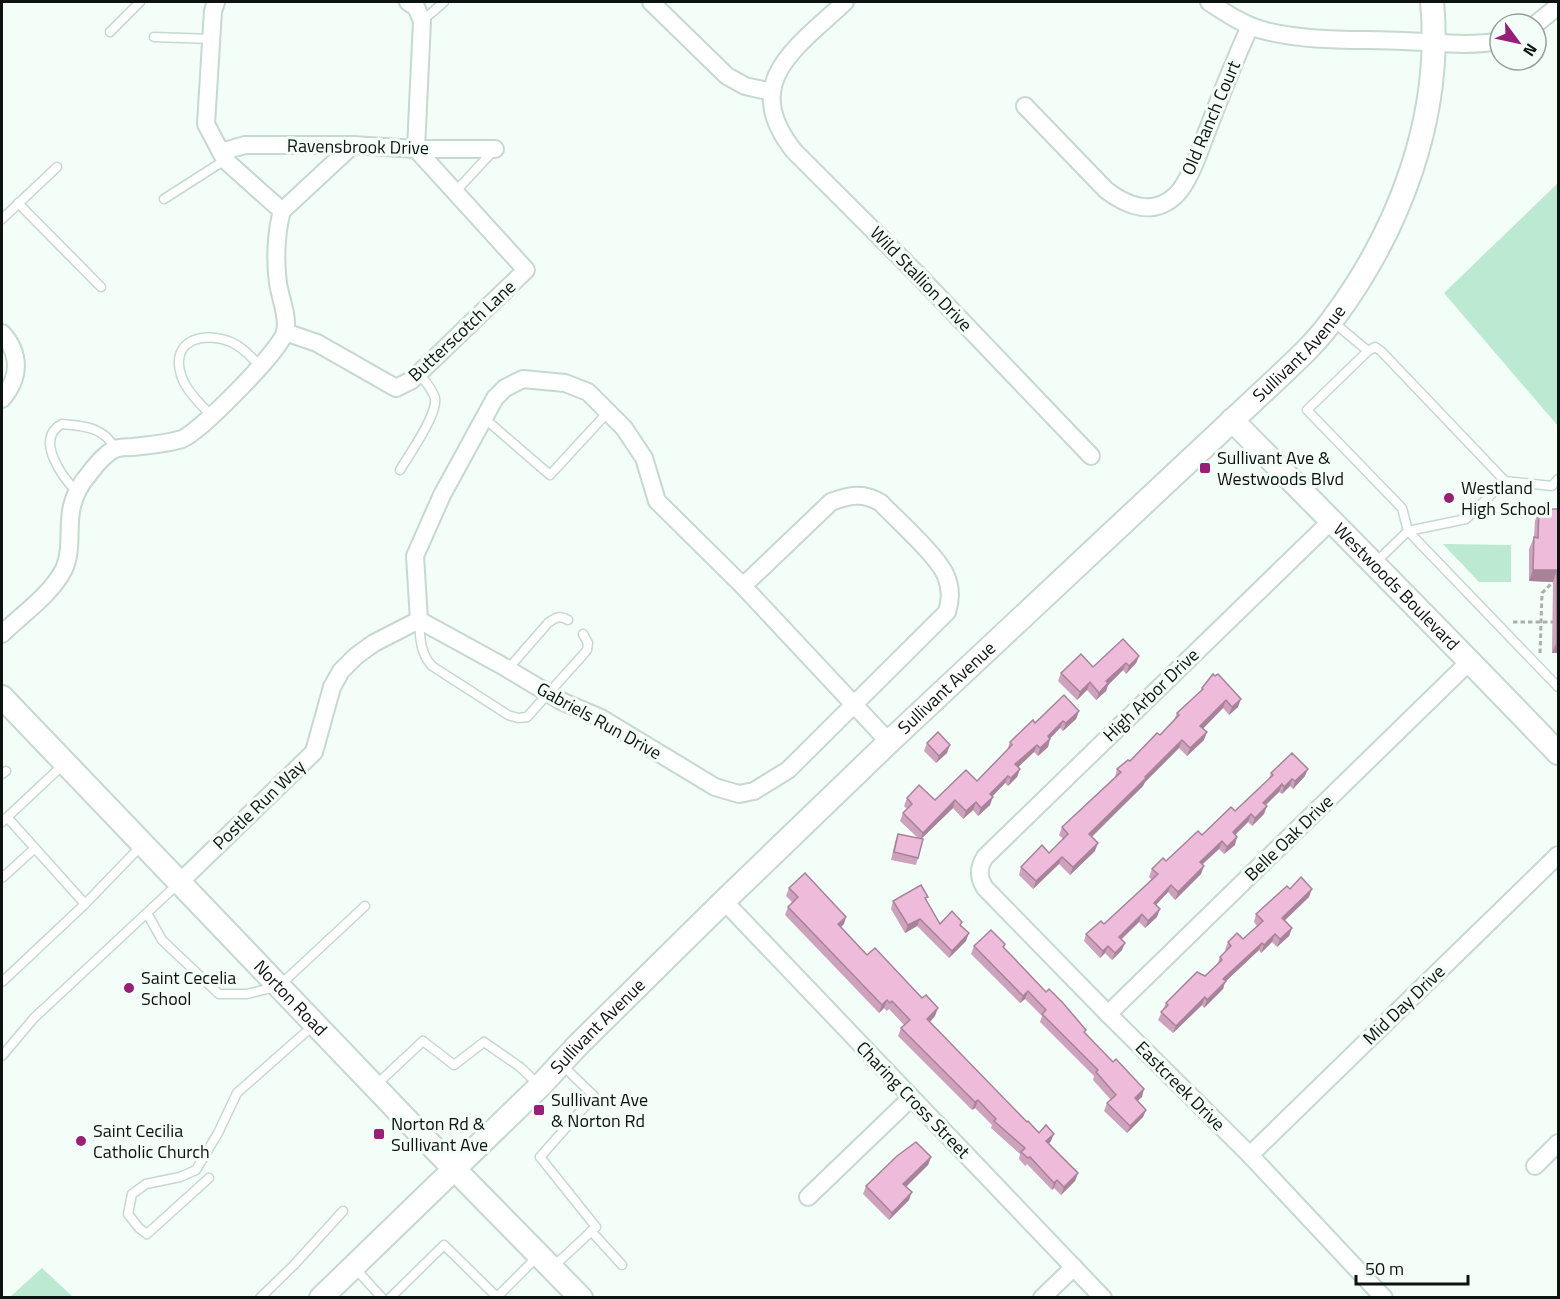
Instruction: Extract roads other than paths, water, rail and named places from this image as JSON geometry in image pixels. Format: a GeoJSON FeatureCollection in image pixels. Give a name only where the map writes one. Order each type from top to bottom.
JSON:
{"type":"FeatureCollection","features":[{"type":"Feature","properties":{"kind":"street"},"geometry":{"type":"LineString","coordinates":[[216,2],[213,10],[206,124],[223,156],[282,211]]}},
{"type":"Feature","properties":{"kind":"street"},"geometry":{"type":"LineString","coordinates":[[408,2],[416,7],[422,21],[416,149]]}},
{"type":"Feature","properties":{"kind":"street"},"geometry":{"type":"LineString","coordinates":[[651,2],[727,76],[745,87],[772,92],[775,78],[789,54],[845,2]]}},
{"type":"Feature","properties":{"kind":"street"},"geometry":{"type":"LineString","coordinates":[[1209,2],[1250,26],[1296,37],[1488,42]]}},
{"type":"Feature","properties":{"kind":"street","name":"Sullivant Avenue"},"geometry":{"type":"LineString","coordinates":[[321,1298],[540,1086],[724,901],[889,742],[1299,357],[1332,321],[1390,227],[1409,179],[1425,119],[1435,42],[1432,2]]}},
{"type":"Feature","properties":{"kind":"street","name":"Old Ranch Court"},"geometry":{"type":"LineString","coordinates":[[1025,106],[1116,198],[1128,205],[1141,207],[1167,202],[1178,194],[1191,171],[1250,26]]}},
{"type":"Feature","properties":{"kind":"street","name":"Wild Stallion Drive"},"geometry":{"type":"LineString","coordinates":[[772,92],[771,105],[781,135],[795,151],[916,273],[1091,456]]}},
{"type":"Feature","properties":{"kind":"street","name":"Ravensbrook Drive"},"geometry":{"type":"LineString","coordinates":[[223,156],[245,145],[353,145],[416,149],[495,148]]}},
{"type":"Feature","properties":{"kind":"street"},"geometry":{"type":"LineString","coordinates":[[2,634],[53,585],[64,567],[69,547],[72,507],[77,492],[89,473],[115,449],[166,443],[184,438],[198,429],[278,347],[285,332],[285,316],[278,282],[278,224],[282,211],[353,145]]}},
{"type":"Feature","properties":{"kind":"street","name":"Butterscotch Lane"},"geometry":{"type":"LineString","coordinates":[[285,332],[317,343],[396,388],[419,374],[526,270],[416,149]]}},
{"type":"Feature","properties":{"kind":"street"},"geometry":{"type":"LineString","coordinates":[[2,333],[11,346],[17,368],[15,379],[2,399]]}},
{"type":"Feature","properties":{"kind":"street"},"geometry":{"type":"LineString","coordinates":[[418,620],[415,556],[442,495],[495,398],[506,388],[523,379],[565,383],[588,392],[624,428],[644,458],[657,501],[743,586],[889,742]]}},
{"type":"Feature","properties":{"kind":"street","name":"Westwoods Boulevard"},"geometry":{"type":"LineString","coordinates":[[1232,420],[1375,563],[1558,753]]}},
{"type":"Feature","properties":{"kind":"street","name":"Gabriels Run Drive"},"geometry":{"type":"LineString","coordinates":[[418,620],[508,669],[561,702],[601,718],[715,787],[739,794],[754,792],[788,771],[946,612],[950,603],[946,574],[932,556],[881,503],[871,496],[846,496],[831,502],[743,586]]}},
{"type":"Feature","properties":{"kind":"street","name":"High Arbor Drive"},"geometry":{"type":"LineString","coordinates":[[979,873],[980,864],[985,857],[1331,521]]}},
{"type":"Feature","properties":{"kind":"street","name":"Postle Run Way"},"geometry":{"type":"LineString","coordinates":[[180,882],[314,752],[332,687],[341,671],[374,643],[418,620]]}},
{"type":"Feature","properties":{"kind":"street","name":"Belle Oak Drive"},"geometry":{"type":"LineString","coordinates":[[1108,1014],[1470,661]]}},
{"type":"Feature","properties":{"kind":"street","name":"Norton Road"},"geometry":{"type":"LineString","coordinates":[[2,697],[375,1087],[581,1298]]}},
{"type":"Feature","properties":{"kind":"street","name":"Mid Day Drive"},"geometry":{"type":"LineString","coordinates":[[1250,1155],[1558,855]]}},
{"type":"Feature","properties":{"kind":"street","name":"Eastcreek Drive"},"geometry":{"type":"LineString","coordinates":[[979,873],[985,888],[1250,1155],[1384,1298]]}},
{"type":"Feature","properties":{"kind":"street","name":"Charing Cross Street"},"geometry":{"type":"LineString","coordinates":[[724,901],[1103,1298]]}},
{"type":"Feature","properties":{"kind":"street"},"geometry":{"type":"LineString","coordinates":[[808,1197],[911,1098]]}},
{"type":"Feature","properties":{"kind":"street"},"geometry":{"type":"LineString","coordinates":[[1535,1166],[1558,1143]]}},
{"type":"Feature","properties":{"kind":"street"},"geometry":{"type":"LineString","coordinates":[[1042,1298],[1074,1267]]}},
{"type":"Feature","properties":{"kind":"lane"},"geometry":{"type":"LineString","coordinates":[[110,32],[140,2]]}},
{"type":"Feature","properties":{"kind":"lane"},"geometry":{"type":"LineString","coordinates":[[422,21],[444,2]]}},
{"type":"Feature","properties":{"kind":"lane"},"geometry":{"type":"LineString","coordinates":[[154,37],[211,39]]}},
{"type":"Feature","properties":{"kind":"lane"},"geometry":{"type":"LineString","coordinates":[[456,191],[495,148]]}},
{"type":"Feature","properties":{"kind":"lane"},"geometry":{"type":"LineString","coordinates":[[164,199],[223,156]]}},
{"type":"Feature","properties":{"kind":"lane"},"geometry":{"type":"LineString","coordinates":[[2,219],[57,167]]}},
{"type":"Feature","properties":{"kind":"lane"},"geometry":{"type":"LineString","coordinates":[[18,202],[101,287]]}},
{"type":"Feature","properties":{"kind":"lane"},"geometry":{"type":"LineString","coordinates":[[1332,321],[1368,351]]}},
{"type":"Feature","properties":{"kind":"lane"},"geometry":{"type":"LineString","coordinates":[[211,416],[188,390],[181,375],[181,353],[185,346],[204,336],[219,338],[241,348],[260,366]]}},
{"type":"Feature","properties":{"kind":"lane"},"geometry":{"type":"LineString","coordinates":[[1558,479],[1552,486],[1505,481],[1375,347],[1368,351],[1307,410],[1402,508],[1408,531],[1558,687]]}},
{"type":"Feature","properties":{"kind":"lane"},"geometry":{"type":"LineString","coordinates":[[400,470],[430,419],[435,406],[430,387],[419,374]]}},
{"type":"Feature","properties":{"kind":"lane"},"geometry":{"type":"LineString","coordinates":[[484,418],[550,475],[608,412]]}},
{"type":"Feature","properties":{"kind":"lane"},"geometry":{"type":"LineString","coordinates":[[77,492],[67,482],[54,462],[50,439],[54,431],[62,424],[82,425],[104,434],[111,440],[115,449]]}},
{"type":"Feature","properties":{"kind":"lane"},"geometry":{"type":"LineString","coordinates":[[1375,563],[1408,531],[1466,519],[1505,481]]}},
{"type":"Feature","properties":{"kind":"lane"},"geometry":{"type":"LineString","coordinates":[[508,669],[548,623],[556,617],[568,620]]}},
{"type":"Feature","properties":{"kind":"lane"},"geometry":{"type":"LineString","coordinates":[[418,620],[421,648],[425,659],[432,666],[508,715],[519,718],[527,717],[587,650],[588,643],[584,634]]}},
{"type":"Feature","properties":{"kind":"lane"},"geometry":{"type":"LineString","coordinates":[[65,762],[4,820],[35,848],[85,904]]}},
{"type":"Feature","properties":{"kind":"lane"},"geometry":{"type":"LineString","coordinates":[[2,981],[85,904],[143,844]]}},
{"type":"Feature","properties":{"kind":"lane"},"geometry":{"type":"LineString","coordinates":[[2,878],[35,848]]}},
{"type":"Feature","properties":{"kind":"lane"},"geometry":{"type":"LineString","coordinates":[[2,1056],[34,1018],[180,882]]}},
{"type":"Feature","properties":{"kind":"lane"},"geometry":{"type":"LineString","coordinates":[[147,913],[162,940],[219,994],[247,994],[279,986],[365,906]]}},
{"type":"Feature","properties":{"kind":"lane"},"geometry":{"type":"LineString","coordinates":[[209,1178],[147,1234],[128,1214],[132,1194],[146,1184],[180,1177],[196,1170],[218,1133],[237,1093],[315,1023]]}},
{"type":"Feature","properties":{"kind":"lane"},"geometry":{"type":"LineString","coordinates":[[375,1087],[423,1041],[454,1065],[484,1042],[520,1067],[540,1086]]}},
{"type":"Feature","properties":{"kind":"lane"},"geometry":{"type":"LineString","coordinates":[[390,1298],[444,1245],[497,1297],[596,1227],[540,1157],[594,1096],[561,1064]]}},
{"type":"Feature","properties":{"kind":"lane"},"geometry":{"type":"LineString","coordinates":[[260,1298],[294,1265],[343,1211]]}},
{"type":"Feature","properties":{"kind":"lane"},"geometry":{"type":"LineString","coordinates":[[591,1231],[622,1264]]}},
{"type":"Feature","properties":{"kind":"lane"},"geometry":{"type":"LineString","coordinates":[[354,1267],[382,1298]]}},
{"type":"Feature","properties":{"kind":"place","name":"Sullivant Ave & Westwoods Blvd"},"geometry":{"type":"Point","coordinates":[1205,468]}},
{"type":"Feature","properties":{"kind":"place","name":"Westland High School"},"geometry":{"type":"Point","coordinates":[1449,498]}},
{"type":"Feature","properties":{"kind":"place","name":"Saint Cecelia School"},"geometry":{"type":"Point","coordinates":[129,988]}},
{"type":"Feature","properties":{"kind":"place","name":"Sullivant Ave & Norton Rd"},"geometry":{"type":"Point","coordinates":[539,1110]}},
{"type":"Feature","properties":{"kind":"place","name":"Norton Rd & Sullivant Ave"},"geometry":{"type":"Point","coordinates":[379,1134]}},
{"type":"Feature","properties":{"kind":"place","name":"Saint Cecilia Catholic Church"},"geometry":{"type":"Point","coordinates":[81,1141]}}]}
